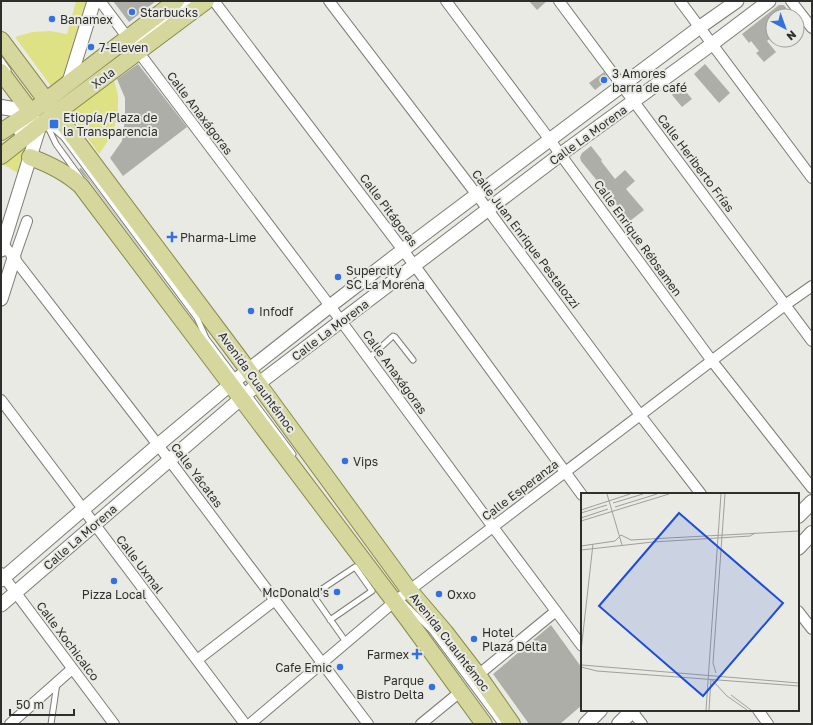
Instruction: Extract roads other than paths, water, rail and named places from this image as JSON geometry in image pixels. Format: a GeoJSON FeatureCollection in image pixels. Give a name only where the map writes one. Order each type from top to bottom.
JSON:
{"type":"FeatureCollection","features":[{"type":"Feature","properties":{"kind":"main road","name":"Xola"},"geometry":{"type":"LineString","coordinates":[[9,134],[131,46],[176,1]]}},
{"type":"Feature","properties":{"kind":"main road","name":"Xola"},"geometry":{"type":"LineString","coordinates":[[1,156],[70,82],[206,1]]}},
{"type":"Feature","properties":{"kind":"main road","name":"Avenida Cuauhtémoc"},"geometry":{"type":"LineString","coordinates":[[1,40],[43,110],[249,392],[400,595],[460,692],[484,724]]}},
{"type":"Feature","properties":{"kind":"main road","name":"Avenida Cuauhtémoc"},"geometry":{"type":"LineString","coordinates":[[5,72],[43,110]]}},
{"type":"Feature","properties":{"kind":"main road"},"geometry":{"type":"LineString","coordinates":[[1,107],[43,110]]}},
{"type":"Feature","properties":{"kind":"main road","name":"Avenida Cuauhtémoc"},"geometry":{"type":"LineString","coordinates":[[30,157],[58,169],[71,177],[81,186],[239,378],[400,595],[445,632],[478,675],[512,724]]}},
{"type":"Feature","properties":{"kind":"main road"},"geometry":{"type":"LineString","coordinates":[[799,515],[812,502]]}},
{"type":"Feature","properties":{"kind":"main road"},"geometry":{"type":"LineString","coordinates":[[799,547],[812,533]]}},
{"type":"Feature","properties":{"kind":"main road"},"geometry":{"type":"LineString","coordinates":[[586,724],[599,711]]}},
{"type":"Feature","properties":{"kind":"main road"},"geometry":{"type":"LineString","coordinates":[[619,724],[631,711]]}},
{"type":"Feature","properties":{"kind":"street"},"geometry":{"type":"LineString","coordinates":[[70,82],[94,1]]}},
{"type":"Feature","properties":{"kind":"street","name":"Calle Anaxágoras"},"geometry":{"type":"LineString","coordinates":[[100,1],[131,46],[341,320],[581,645]]}},
{"type":"Feature","properties":{"kind":"street","name":"Calle Pitágoras"},"geometry":{"type":"LineString","coordinates":[[214,1],[415,266],[581,494]]}},
{"type":"Feature","properties":{"kind":"street","name":"Calle Juan Enrique Pestalozzi"},"geometry":{"type":"LineString","coordinates":[[329,1],[477,195],[640,415],[700,493]]}},
{"type":"Feature","properties":{"kind":"street","name":"Calle Enrique Rébsamen"},"geometry":{"type":"LineString","coordinates":[[446,1],[561,154],[712,360],[812,488]]}},
{"type":"Feature","properties":{"kind":"street","name":"Calle Heriberto Frías"},"geometry":{"type":"LineString","coordinates":[[559,1],[812,341]]}},
{"type":"Feature","properties":{"kind":"street"},"geometry":{"type":"LineString","coordinates":[[680,1],[812,178]]}},
{"type":"Feature","properties":{"kind":"street","name":"Calle La Morena"},"geometry":{"type":"LineString","coordinates":[[2,577],[239,378],[330,306],[700,27],[737,1]]}},
{"type":"Feature","properties":{"kind":"street","name":"Calle La Morena"},"geometry":{"type":"LineString","coordinates":[[1,605],[249,392],[341,320],[415,266],[561,154],[769,1]]}},
{"type":"Feature","properties":{"kind":"street"},"geometry":{"type":"LineString","coordinates":[[791,1],[812,28]]}},
{"type":"Feature","properties":{"kind":"street"},"geometry":{"type":"LineString","coordinates":[[2,247],[43,110]]}},
{"type":"Feature","properties":{"kind":"street"},"geometry":{"type":"LineString","coordinates":[[1,299],[26,220]]}},
{"type":"Feature","properties":{"kind":"street","name":"Calle Yácatas"},"geometry":{"type":"LineString","coordinates":[[2,247],[14,258],[170,460],[368,724]]}},
{"type":"Feature","properties":{"kind":"street","name":"Calle Esperanza"},"geometry":{"type":"LineString","coordinates":[[250,724],[400,595],[493,527],[712,360],[812,286]]}},
{"type":"Feature","properties":{"kind":"street","name":"Calle Uxmal"},"geometry":{"type":"LineString","coordinates":[[1,400],[245,724]]}},
{"type":"Feature","properties":{"kind":"street","name":"Calle Xochicalco"},"geometry":{"type":"LineString","coordinates":[[2,577],[16,593],[114,724]]}},
{"type":"Feature","properties":{"kind":"street"},"geometry":{"type":"LineString","coordinates":[[197,660],[275,600]]}},
{"type":"Feature","properties":{"kind":"street"},"geometry":{"type":"LineString","coordinates":[[478,675],[556,611]]}},
{"type":"Feature","properties":{"kind":"street"},"geometry":{"type":"LineString","coordinates":[[799,612],[812,629]]}},
{"type":"Feature","properties":{"kind":"street"},"geometry":{"type":"LineString","coordinates":[[10,724],[72,669]]}},
{"type":"Feature","properties":{"kind":"street"},"geometry":{"type":"LineString","coordinates":[[421,724],[460,692]]}},
{"type":"Feature","properties":{"kind":"street"},"geometry":{"type":"LineString","coordinates":[[633,711],[642,724]]}},
{"type":"Feature","properties":{"kind":"street"},"geometry":{"type":"LineString","coordinates":[[759,711],[768,724]]}},
{"type":"Feature","properties":{"kind":"lane"},"geometry":{"type":"LineString","coordinates":[[131,46],[190,1]]}},
{"type":"Feature","properties":{"kind":"lane"},"geometry":{"type":"LineString","coordinates":[[1,60],[5,72]]}},
{"type":"Feature","properties":{"kind":"lane","name":"Avenida Cuauhtémoc"},"geometry":{"type":"LineString","coordinates":[[43,110],[197,318],[206,338]]}},
{"type":"Feature","properties":{"kind":"lane","name":"Avenida Cuauhtémoc"},"geometry":{"type":"LineString","coordinates":[[43,110],[56,144],[189,324],[206,338],[239,378]]}},
{"type":"Feature","properties":{"kind":"lane"},"geometry":{"type":"LineString","coordinates":[[369,358],[393,336],[413,360]]}},
{"type":"Feature","properties":{"kind":"lane","name":"Avenida Cuauhtémoc"},"geometry":{"type":"LineString","coordinates":[[249,392],[298,460]]}},
{"type":"Feature","properties":{"kind":"lane"},"geometry":{"type":"LineString","coordinates":[[330,620],[372,591],[355,567],[313,595],[330,620],[346,642]]}},
{"type":"Feature","properties":{"kind":"lane","name":"Avenida Cuauhtémoc"},"geometry":{"type":"LineString","coordinates":[[400,595],[424,637],[489,724]]}},
{"type":"Feature","properties":{"kind":"lane","name":"Avenida Cuauhtémoc"},"geometry":{"type":"LineString","coordinates":[[400,595],[432,631],[501,724]]}},
{"type":"Feature","properties":{"kind":"lane"},"geometry":{"type":"LineString","coordinates":[[51,724],[57,682]]}},
{"type":"Feature","properties":{"kind":"place","name":"Starbucks"},"geometry":{"type":"Point","coordinates":[132,12]}},
{"type":"Feature","properties":{"kind":"place","name":"Banamex"},"geometry":{"type":"Point","coordinates":[52,19]}},
{"type":"Feature","properties":{"kind":"place","name":"7-Eleven"},"geometry":{"type":"Point","coordinates":[91,47]}},
{"type":"Feature","properties":{"kind":"place","name":"3 Amores barra de café"},"geometry":{"type":"Point","coordinates":[604,80]}},
{"type":"Feature","properties":{"kind":"place","name":"Etiopía/Plaza de la Transparencia"},"geometry":{"type":"Point","coordinates":[54,124]}},
{"type":"Feature","properties":{"kind":"place","name":"Pharma-Lime"},"geometry":{"type":"Point","coordinates":[172,237]}},
{"type":"Feature","properties":{"kind":"place","name":"Supercity SC La Morena"},"geometry":{"type":"Point","coordinates":[338,277]}},
{"type":"Feature","properties":{"kind":"place","name":"Infodf"},"geometry":{"type":"Point","coordinates":[251,311]}},
{"type":"Feature","properties":{"kind":"place","name":"Vips"},"geometry":{"type":"Point","coordinates":[345,461]}},
{"type":"Feature","properties":{"kind":"place","name":"Pizza Local"},"geometry":{"type":"Point","coordinates":[114,581]}},
{"type":"Feature","properties":{"kind":"place","name":"McDonald's"},"geometry":{"type":"Point","coordinates":[337,592]}},
{"type":"Feature","properties":{"kind":"place","name":"Oxxo"},"geometry":{"type":"Point","coordinates":[439,594]}},
{"type":"Feature","properties":{"kind":"place","name":"Hotel Plaza Delta"},"geometry":{"type":"Point","coordinates":[474,639]}},
{"type":"Feature","properties":{"kind":"place","name":"Farmex"},"geometry":{"type":"Point","coordinates":[417,654]}},
{"type":"Feature","properties":{"kind":"place","name":"Cafe Emic"},"geometry":{"type":"Point","coordinates":[340,667]}},
{"type":"Feature","properties":{"kind":"place","name":"Parque Bistro Delta"},"geometry":{"type":"Point","coordinates":[432,687]}}]}
